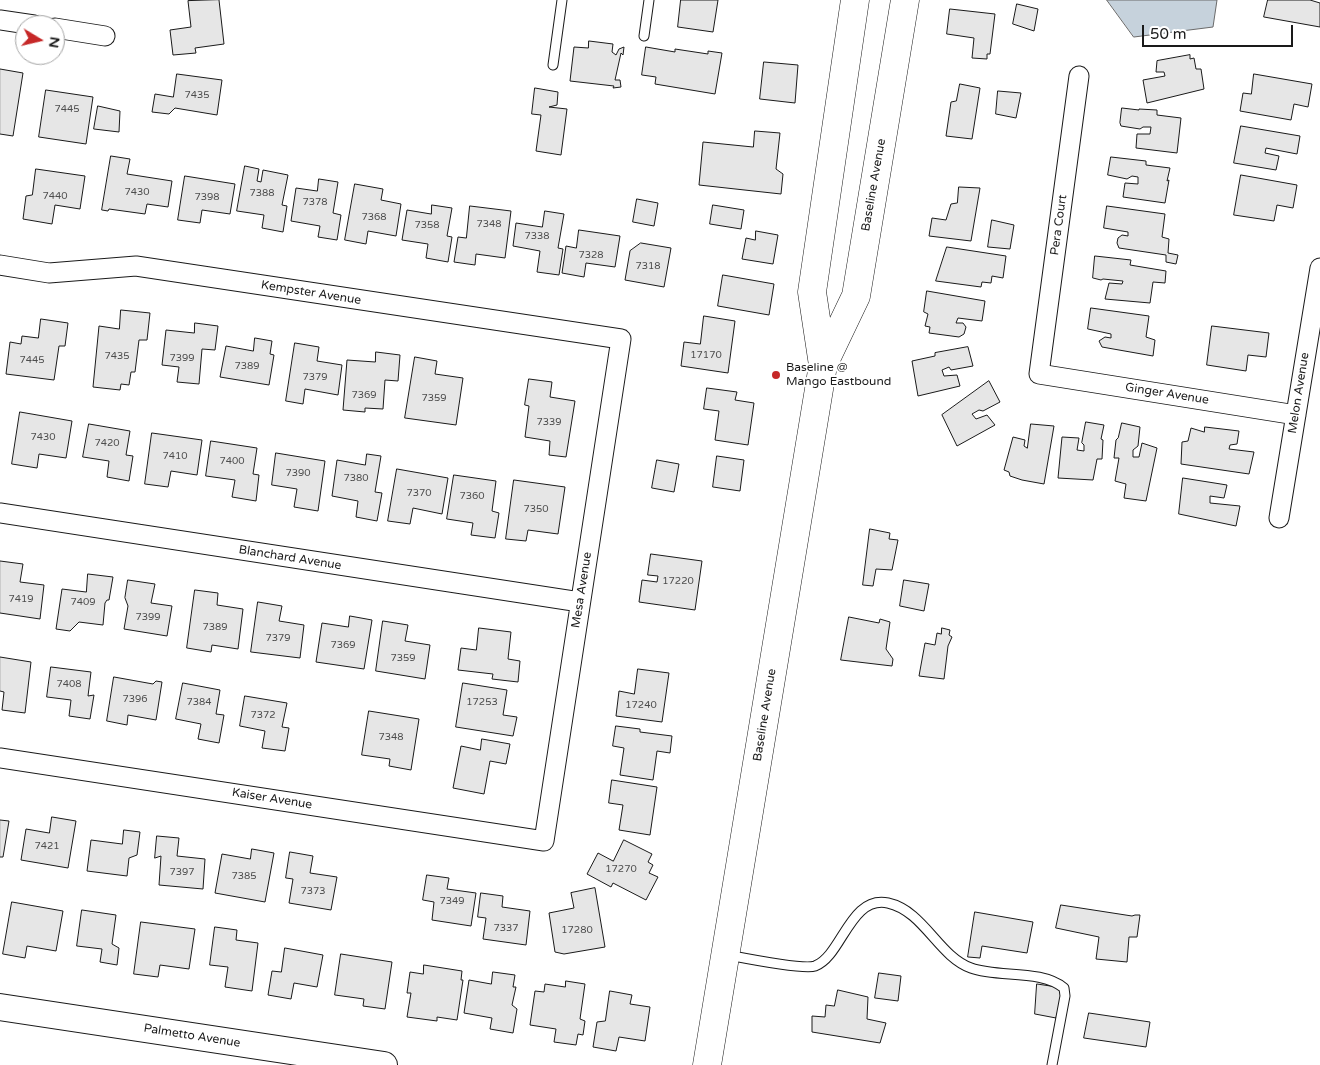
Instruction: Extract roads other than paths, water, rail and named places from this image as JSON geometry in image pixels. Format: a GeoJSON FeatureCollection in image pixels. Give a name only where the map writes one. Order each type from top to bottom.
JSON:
{"type":"FeatureCollection","features":[{"type":"Feature","properties":{"kind":"main road","name":"Baseline Avenue"},"geometry":{"type":"LineString","coordinates":[[823,364],[812,292],[855,0]]}},
{"type":"Feature","properties":{"kind":"main road","name":"Baseline Avenue"},"geometry":{"type":"LineString","coordinates":[[707,1065],[823,364],[856,296],[906,0]]}},
{"type":"Feature","properties":{"kind":"street"},"geometry":{"type":"LineString","coordinates":[[0,20],[15,22]]}},
{"type":"Feature","properties":{"kind":"street"},"geometry":{"type":"LineString","coordinates":[[65,30],[105,36]]}},
{"type":"Feature","properties":{"kind":"street","name":"Pera Court"},"geometry":{"type":"LineString","coordinates":[[1039,374],[1079,76]]}},
{"type":"Feature","properties":{"kind":"street","name":"Kempster Avenue"},"geometry":{"type":"LineString","coordinates":[[0,265],[49,273],[136,266],[621,339]]}},
{"type":"Feature","properties":{"kind":"street","name":"Melon Avenue"},"geometry":{"type":"LineString","coordinates":[[1279,518],[1320,268]]}},
{"type":"Feature","properties":{"kind":"street","name":"Mesa Avenue"},"geometry":{"type":"LineString","coordinates":[[544,840],[621,339]]}},
{"type":"Feature","properties":{"kind":"street","name":"Ginger Avenue"},"geometry":{"type":"LineString","coordinates":[[1039,374],[1296,415]]}},
{"type":"Feature","properties":{"kind":"street","name":"Blanchard Avenue"},"geometry":{"type":"LineString","coordinates":[[0,513],[580,602]]}},
{"type":"Feature","properties":{"kind":"street","name":"Kaiser Avenue"},"geometry":{"type":"LineString","coordinates":[[0,758],[544,840]]}},
{"type":"Feature","properties":{"kind":"street","name":"Palmetto Avenue"},"geometry":{"type":"LineString","coordinates":[[0,1007],[384,1065]]}},
{"type":"Feature","properties":{"kind":"lane"},"geometry":{"type":"LineString","coordinates":[[553,65],[562,0]]}},
{"type":"Feature","properties":{"kind":"lane"},"geometry":{"type":"LineString","coordinates":[[644,36],[649,0]]}},
{"type":"Feature","properties":{"kind":"lane"},"geometry":{"type":"LineString","coordinates":[[725,955],[800,967],[813,967],[825,960],[843,933],[860,913],[872,903],[887,903],[902,907],[959,963],[973,969],[1052,981],[1064,988],[1052,1065]]}},
{"type":"Feature","properties":{"kind":"place","name":"Baseline @ Mango Eastbound"},"geometry":{"type":"Point","coordinates":[776,375]}}]}
